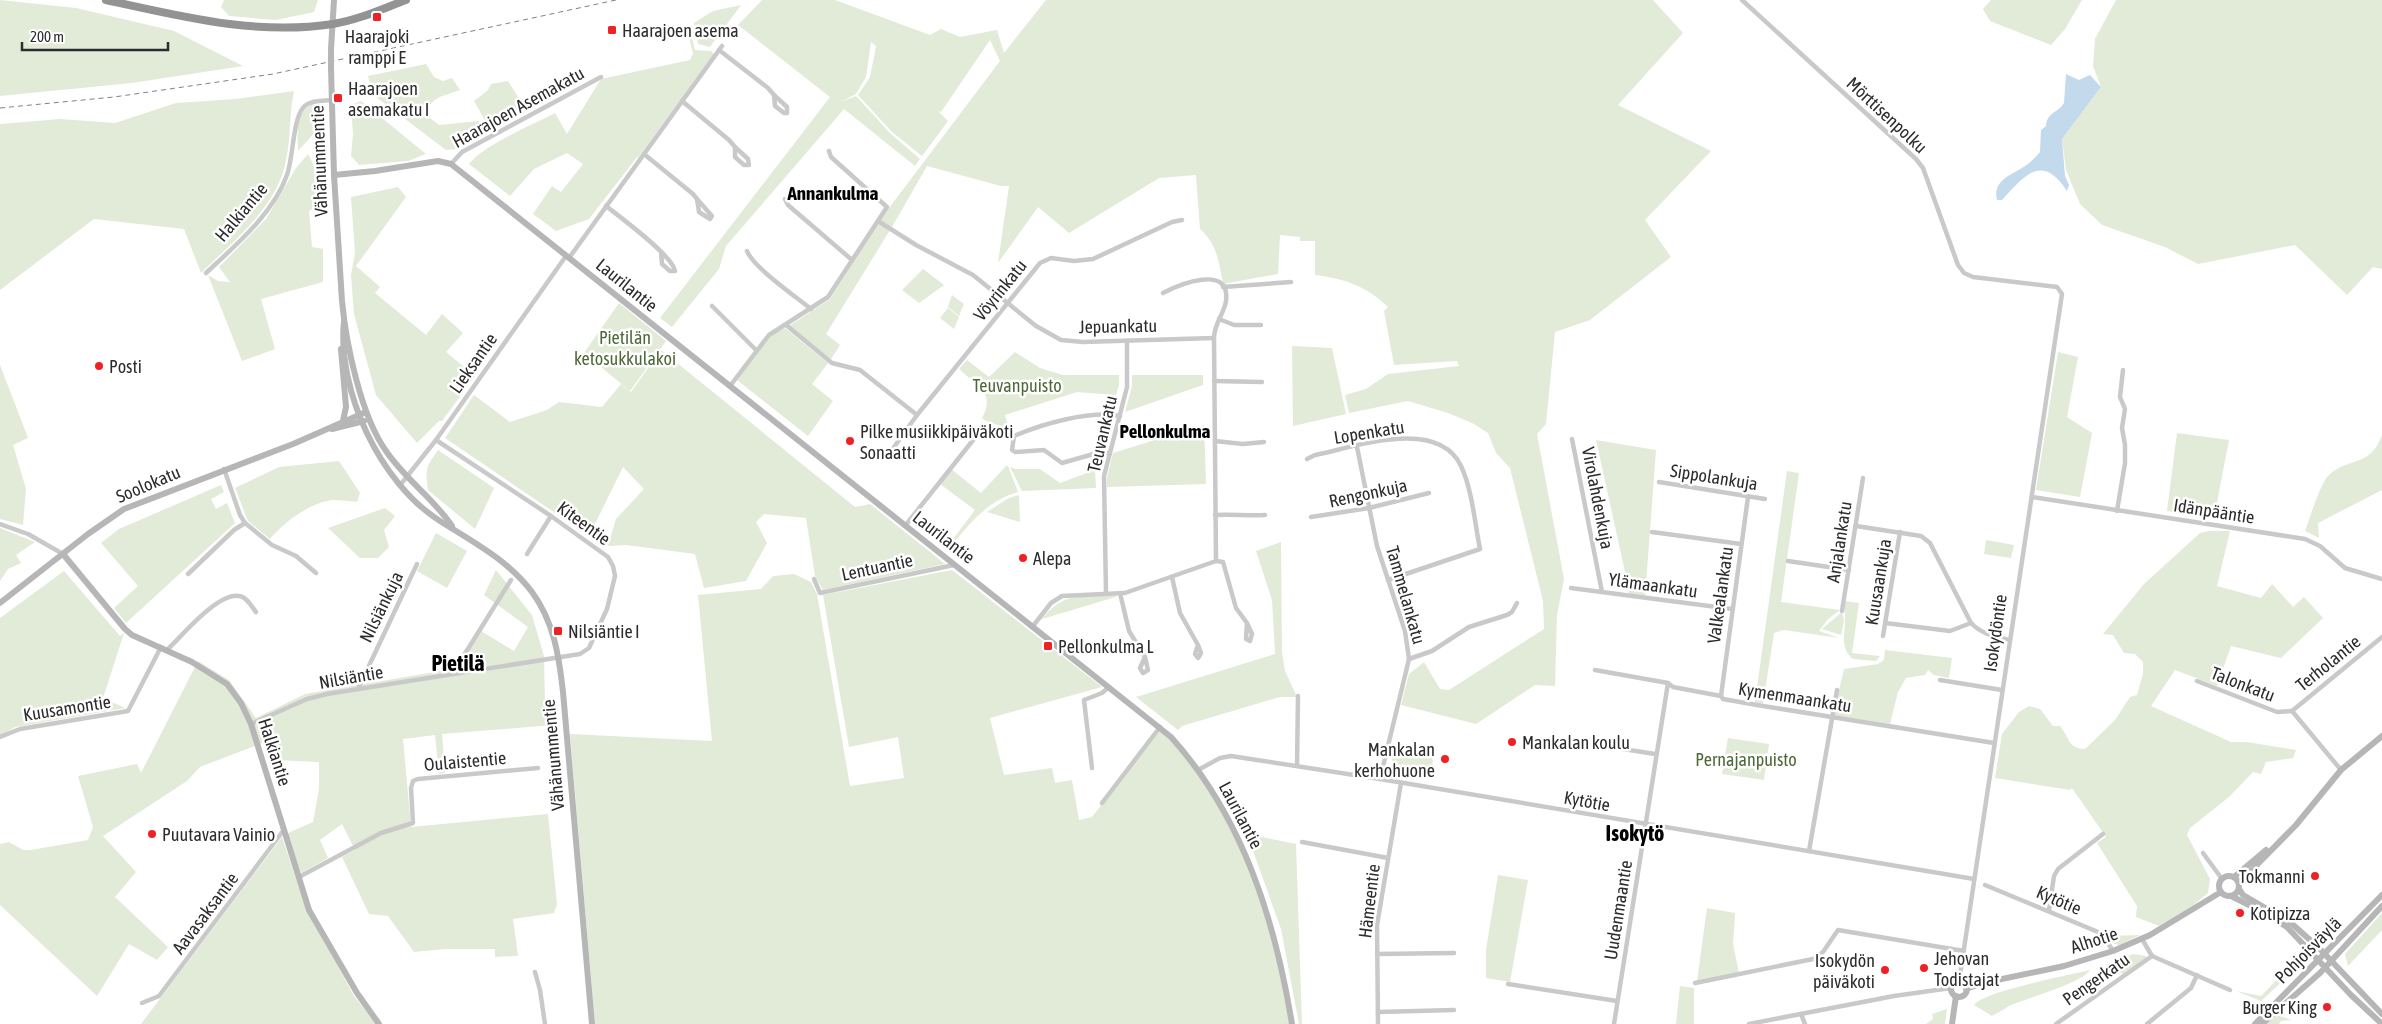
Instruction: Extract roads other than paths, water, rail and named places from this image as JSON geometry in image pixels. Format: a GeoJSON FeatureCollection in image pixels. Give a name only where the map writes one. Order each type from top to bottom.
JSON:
{"type":"FeatureCollection","features":[{"type":"Feature","properties":{"kind":"highway"},"geometry":{"type":"LineString","coordinates":[[106,0],[222,24],[283,27],[332,24],[351,20],[406,0]]}},
{"type":"Feature","properties":{"kind":"street","name":"Vähänummentie"},"geometry":{"type":"LineString","coordinates":[[334,0],[331,68],[334,175],[344,321],[343,333],[349,381],[361,422],[379,456],[401,484],[421,506],[440,521],[498,558],[524,581],[548,618],[559,658],[592,1024]]}},
{"type":"Feature","properties":{"kind":"street","name":"Mörttisenpolku"},"geometry":{"type":"LineString","coordinates":[[1742,0],[1916,159],[1923,168],[1958,265],[1964,273],[1973,277],[2057,287],[2060,290]]}},
{"type":"Feature","properties":{"kind":"street","name":"Lieksantie"},"geometry":{"type":"LineString","coordinates":[[401,484],[408,478],[436,440],[567,257],[721,48],[774,95]]}},
{"type":"Feature","properties":{"kind":"street","name":"Haarajoen Asemakatu"},"geometry":{"type":"LineString","coordinates":[[334,175],[375,171],[438,161],[451,164],[462,152],[601,77]]}},
{"type":"Feature","properties":{"kind":"street","name":"Halkiantie"},"geometry":{"type":"LineString","coordinates":[[206,273],[235,246],[274,201],[290,165],[297,119],[301,110],[304,106],[313,102],[332,100]]}},
{"type":"Feature","properties":{"kind":"street"},"geometry":{"type":"LineString","coordinates":[[682,102],[735,147]]}},
{"type":"Feature","properties":{"kind":"street"},"geometry":{"type":"LineString","coordinates":[[730,386],[769,335],[828,297],[887,207],[831,158],[829,151]]}},
{"type":"Feature","properties":{"kind":"street"},"geometry":{"type":"LineString","coordinates":[[644,154],[697,199]]}},
{"type":"Feature","properties":{"kind":"street","name":"Laurilantie"},"geometry":{"type":"LineString","coordinates":[[451,164],[1160,727],[1180,747],[1198,770],[1227,815],[1246,854],[1267,911],[1285,984],[1292,1024]]}},
{"type":"Feature","properties":{"kind":"street"},"geometry":{"type":"LineString","coordinates":[[785,199],[788,205],[852,260]]}},
{"type":"Feature","properties":{"kind":"street"},"geometry":{"type":"LineString","coordinates":[[606,206],[661,252]]}},
{"type":"Feature","properties":{"kind":"street","name":"Vöyrinkatu"},"geometry":{"type":"LineString","coordinates":[[889,454],[917,415],[1040,263],[1051,258],[1074,261],[1093,259],[1172,222],[1182,220]]}},
{"type":"Feature","properties":{"kind":"street","name":"Jepuankatu"},"geometry":{"type":"LineString","coordinates":[[878,221],[916,245],[973,275],[1009,302],[1036,326],[1060,340],[1083,342],[1214,338]]}},
{"type":"Feature","properties":{"kind":"street"},"geometry":{"type":"LineString","coordinates":[[747,251],[749,256],[764,270],[811,309]]}},
{"type":"Feature","properties":{"kind":"street"},"geometry":{"type":"LineString","coordinates":[[1163,293],[1200,278],[1210,280],[1223,287],[1291,282]]}},
{"type":"Feature","properties":{"kind":"street"},"geometry":{"type":"LineString","coordinates":[[1216,561],[1214,328],[1226,297],[1223,287]]}},
{"type":"Feature","properties":{"kind":"street","name":"Isokydöntie"},"geometry":{"type":"LineString","coordinates":[[1959,982],[2062,294],[2060,290]]}},
{"type":"Feature","properties":{"kind":"street"},"geometry":{"type":"LineString","coordinates":[[712,306],[756,350]]}},
{"type":"Feature","properties":{"kind":"street"},"geometry":{"type":"LineString","coordinates":[[1219,319],[1234,325],[1261,325]]}},
{"type":"Feature","properties":{"kind":"street","name":"Vähänummentie"},"geometry":{"type":"LineString","coordinates":[[344,321],[366,412],[385,450],[408,478],[444,514],[453,528]]}},
{"type":"Feature","properties":{"kind":"street"},"geometry":{"type":"LineString","coordinates":[[786,325],[832,363],[860,370],[917,415]]}},
{"type":"Feature","properties":{"kind":"street"},"geometry":{"type":"LineString","coordinates":[[343,333],[341,357],[346,407],[344,421]]}},
{"type":"Feature","properties":{"kind":"street","name":"Teuvankatu"},"geometry":{"type":"LineString","coordinates":[[1106,594],[1104,476],[1127,387],[1127,341]]}},
{"type":"Feature","properties":{"kind":"street"},"geometry":{"type":"LineString","coordinates":[[2117,510],[2125,462],[2122,428],[2125,409],[2120,397],[2123,370]]}},
{"type":"Feature","properties":{"kind":"street"},"geometry":{"type":"LineString","coordinates":[[1214,381],[1262,382]]}},
{"type":"Feature","properties":{"kind":"street","name":"Soolokatu"},"geometry":{"type":"LineString","coordinates":[[328,430],[358,414],[366,412]]}},
{"type":"Feature","properties":{"kind":"street"},"geometry":{"type":"LineString","coordinates":[[1110,453],[1097,453],[1062,464],[1044,450],[1015,452],[1012,450],[1014,436],[1068,418],[1109,414],[1120,416]]}},
{"type":"Feature","properties":{"kind":"street","name":"Soolokatu"},"geometry":{"type":"LineString","coordinates":[[0,602],[124,509],[328,430],[369,419]]}},
{"type":"Feature","properties":{"kind":"street"},"geometry":{"type":"LineString","coordinates":[[905,526],[986,425]]}},
{"type":"Feature","properties":{"kind":"street","name":"Lopenkatu"},"geometry":{"type":"LineString","coordinates":[[1307,459],[1403,438],[1426,439],[1448,450],[1461,466],[1480,549],[1388,580]]}},
{"type":"Feature","properties":{"kind":"street","name":"Virolahdenkuja"},"geometry":{"type":"LineString","coordinates":[[1572,439],[1602,592]]}},
{"type":"Feature","properties":{"kind":"street","name":"Kiteentie"},"geometry":{"type":"LineString","coordinates":[[436,440],[600,550],[613,566],[615,576],[607,609],[590,648],[580,654],[559,658]]}},
{"type":"Feature","properties":{"kind":"street"},"geometry":{"type":"LineString","coordinates":[[1215,441],[1243,444],[1264,442]]}},
{"type":"Feature","properties":{"kind":"street","name":"Tammelankatu"},"geometry":{"type":"LineString","coordinates":[[1357,447],[1377,546],[1405,631],[1409,658],[1380,779]]}},
{"type":"Feature","properties":{"kind":"street"},"geometry":{"type":"LineString","coordinates":[[224,469],[240,515],[245,523],[272,545],[296,556],[316,573]]}},
{"type":"Feature","properties":{"kind":"street","name":"Anjalankatu"},"geometry":{"type":"LineString","coordinates":[[1842,611],[1863,478]]}},
{"type":"Feature","properties":{"kind":"street","name":"Sippolankuja"},"geometry":{"type":"LineString","coordinates":[[1658,482],[1765,499]]}},
{"type":"Feature","properties":{"kind":"street","name":"Rengonkuja"},"geometry":{"type":"LineString","coordinates":[[1311,517],[1369,508],[1429,493]]}},
{"type":"Feature","properties":{"kind":"street","name":"Valkealankatu"},"geometry":{"type":"LineString","coordinates":[[1721,696],[1748,497]]}},
{"type":"Feature","properties":{"kind":"street","name":"Idänpääntie"},"geometry":{"type":"LineString","coordinates":[[2032,497],[2306,540],[2320,546],[2345,568],[2382,578]]}},
{"type":"Feature","properties":{"kind":"street"},"geometry":{"type":"LineString","coordinates":[[1216,515],[1231,514],[1244,517],[1265,514]]}},
{"type":"Feature","properties":{"kind":"street"},"geometry":{"type":"LineString","coordinates":[[526,554],[551,516]]}},
{"type":"Feature","properties":{"kind":"street"},"geometry":{"type":"LineString","coordinates":[[188,574],[234,530],[245,523]]}},
{"type":"Feature","properties":{"kind":"street"},"geometry":{"type":"LineString","coordinates":[[0,524],[28,534],[63,554]]}},
{"type":"Feature","properties":{"kind":"street"},"geometry":{"type":"LineString","coordinates":[[1856,526],[1921,536],[1930,542],[1971,623],[1978,631],[1988,636],[2010,640]]}},
{"type":"Feature","properties":{"kind":"street"},"geometry":{"type":"LineString","coordinates":[[1652,532],[1741,544]]}},
{"type":"Feature","properties":{"kind":"street","name":"Kuusaankuja"},"geometry":{"type":"LineString","coordinates":[[1884,636],[1900,532]]}},
{"type":"Feature","properties":{"kind":"street","name":"Halkiantie"},"geometry":{"type":"LineString","coordinates":[[63,554],[132,635],[164,648],[227,684],[241,703],[251,724],[309,910],[357,993],[379,1024]]}},
{"type":"Feature","properties":{"kind":"street"},"geometry":{"type":"LineString","coordinates":[[1033,626],[1051,603],[1062,596],[1120,593],[1216,561],[1223,562],[1236,608],[1248,623]]}},
{"type":"Feature","properties":{"kind":"street"},"geometry":{"type":"LineString","coordinates":[[1788,561],[1849,570]]}},
{"type":"Feature","properties":{"kind":"street","name":"Nilsiänkuja"},"geometry":{"type":"LineString","coordinates":[[358,689],[417,564]]}},
{"type":"Feature","properties":{"kind":"street","name":"Lentuantie"},"geometry":{"type":"LineString","coordinates":[[814,579],[820,593],[954,565]]}},
{"type":"Feature","properties":{"kind":"street"},"geometry":{"type":"LineString","coordinates":[[1172,577],[1180,613],[1198,645]]}},
{"type":"Feature","properties":{"kind":"street"},"geometry":{"type":"LineString","coordinates":[[460,673],[461,660],[511,580]]}},
{"type":"Feature","properties":{"kind":"street","name":"Ylämaankatu"},"geometry":{"type":"LineString","coordinates":[[1571,588],[1732,609]]}},
{"type":"Feature","properties":{"kind":"street"},"geometry":{"type":"LineString","coordinates":[[1120,593],[1129,631],[1145,657]]}},
{"type":"Feature","properties":{"kind":"street"},"geometry":{"type":"LineString","coordinates":[[164,648],[214,604],[238,595],[244,597],[256,612]]}},
{"type":"Feature","properties":{"kind":"street"},"geometry":{"type":"LineString","coordinates":[[1409,658],[1432,651],[1469,628],[1507,615],[1517,603]]}},
{"type":"Feature","properties":{"kind":"street"},"geometry":{"type":"LineString","coordinates":[[1885,623],[1950,631],[1971,623]]}},
{"type":"Feature","properties":{"kind":"street","name":"Terholantie"},"geometry":{"type":"LineString","coordinates":[[2292,711],[2382,637]]}},
{"type":"Feature","properties":{"kind":"street","name":"Kuusamontie"},"geometry":{"type":"LineString","coordinates":[[0,737],[20,728],[128,711],[164,648]]}},
{"type":"Feature","properties":{"kind":"street","name":"Nilsiäntie"},"geometry":{"type":"LineString","coordinates":[[251,724],[307,698],[559,658]]}},
{"type":"Feature","properties":{"kind":"street","name":"Kymenmaankatu"},"geometry":{"type":"LineString","coordinates":[[1595,670],[1668,683],[1673,687],[1721,696],[1723,699],[1994,743]]}},
{"type":"Feature","properties":{"kind":"street"},"geometry":{"type":"LineString","coordinates":[[1940,680],[2002,690]]}},
{"type":"Feature","properties":{"kind":"street","name":"Talonkatu"},"geometry":{"type":"LineString","coordinates":[[2197,680],[2277,712],[2292,711],[2341,770]]}},
{"type":"Feature","properties":{"kind":"street","name":"Uudenmaantie"},"geometry":{"type":"LineString","coordinates":[[1614,1024],[1655,754],[1668,683]]}},
{"type":"Feature","properties":{"kind":"street"},"geometry":{"type":"LineString","coordinates":[[1092,768],[1084,700],[1102,693],[1109,687]]}},
{"type":"Feature","properties":{"kind":"street"},"geometry":{"type":"LineString","coordinates":[[1809,851],[1837,690]]}},
{"type":"Feature","properties":{"kind":"street"},"geometry":{"type":"LineString","coordinates":[[1297,766],[1298,696]]}},
{"type":"Feature","properties":{"kind":"street"},"geometry":{"type":"LineString","coordinates":[[1102,803],[1160,727]]}},
{"type":"Feature","properties":{"kind":"street"},"geometry":{"type":"LineString","coordinates":[[2231,896],[2296,824],[2341,770],[2382,736]]}},
{"type":"Feature","properties":{"kind":"street"},"geometry":{"type":"LineString","coordinates":[[1572,740],[1655,754]]}},
{"type":"Feature","properties":{"kind":"street","name":"Kytötie"},"geometry":{"type":"LineString","coordinates":[[1198,770],[1225,756],[1297,766],[1974,879]]}},
{"type":"Feature","properties":{"kind":"street","name":"Oulaistentie"},"geometry":{"type":"LineString","coordinates":[[299,877],[381,833],[413,823],[411,788],[413,781],[538,768]]}},
{"type":"Feature","properties":{"kind":"street","name":"Hämeentie"},"geometry":{"type":"LineString","coordinates":[[1378,1024],[1377,926],[1401,783]]}},
{"type":"Feature","properties":{"kind":"street"},"geometry":{"type":"LineString","coordinates":[[2296,824],[2234,877],[2228,876],[2222,879],[2219,885],[2222,892],[2265,912],[2287,927],[2382,1024]]}},
{"type":"Feature","properties":{"kind":"street","name":"Aavasaksantie"},"geometry":{"type":"LineString","coordinates":[[142,1003],[159,996],[283,831]]}},
{"type":"Feature","properties":{"kind":"street"},"geometry":{"type":"LineString","coordinates":[[2049,910],[2054,876],[2058,868],[2103,834]]}},
{"type":"Feature","properties":{"kind":"street"},"geometry":{"type":"LineString","coordinates":[[1302,842],[1388,858]]}},
{"type":"Feature","properties":{"kind":"street"},"geometry":{"type":"LineString","coordinates":[[2202,853],[2222,879]]}},
{"type":"Feature","properties":{"kind":"street"},"geometry":{"type":"LineString","coordinates":[[2234,877],[2243,895],[2291,923],[2325,954],[2382,1012]]}},
{"type":"Feature","properties":{"kind":"street","name":"Kytötie"},"geometry":{"type":"LineString","coordinates":[[1985,885],[2098,932],[2103,935],[2113,951]]}},
{"type":"Feature","properties":{"kind":"street","name":"Alhotie"},"geometry":{"type":"LineString","coordinates":[[1966,989],[1983,983],[2064,966],[2113,951],[2142,939],[2222,892]]}},
{"type":"Feature","properties":{"kind":"street","name":"Pohjoisväylä"},"geometry":{"type":"LineString","coordinates":[[2255,1024],[2382,895]]}},
{"type":"Feature","properties":{"kind":"street","name":"Pohjoisväylä"},"geometry":{"type":"LineString","coordinates":[[2262,1024],[2325,967],[2382,906]]}},
{"type":"Feature","properties":{"kind":"street"},"geometry":{"type":"LineString","coordinates":[[1695,983],[1813,959],[1823,952],[1838,930],[1964,951]]}},
{"type":"Feature","properties":{"kind":"street"},"geometry":{"type":"LineString","coordinates":[[2142,939],[2152,956],[2230,990]]}},
{"type":"Feature","properties":{"kind":"street"},"geometry":{"type":"LineString","coordinates":[[1377,954],[1454,953]]}},
{"type":"Feature","properties":{"kind":"street","name":"Pengerkatu"},"geometry":{"type":"LineString","coordinates":[[2056,1024],[2152,956]]}},
{"type":"Feature","properties":{"kind":"street"},"geometry":{"type":"LineString","coordinates":[[534,972],[540,990],[545,1024]]}},
{"type":"Feature","properties":{"kind":"street"},"geometry":{"type":"LineString","coordinates":[[2147,1024],[2191,988],[2197,976]]}},
{"type":"Feature","properties":{"kind":"street"},"geometry":{"type":"LineString","coordinates":[[1749,1024],[1894,996],[1951,988],[1953,984],[1959,982],[1964,984],[1966,989],[1963,995],[1956,996]]}},
{"type":"Feature","properties":{"kind":"street"},"geometry":{"type":"LineString","coordinates":[[1508,984],[1617,1001]]}},
{"type":"Feature","properties":{"kind":"street"},"geometry":{"type":"LineString","coordinates":[[1951,988],[1956,996],[1952,1024]]}},
{"type":"Feature","properties":{"kind":"street"},"geometry":{"type":"LineString","coordinates":[[1378,1012],[1454,1010]]}},
{"type":"Feature","properties":{"kind":"street"},"geometry":{"type":"LineString","coordinates":[[1801,1014],[1806,1024]]}},
{"type":"Feature","properties":{"kind":"water"},"geometry":{"type":"Polygon","coordinates":[[[2066,74],[2079,80],[2090,75],[2101,87],[2062,139],[2065,176],[2069,185],[2067,191],[2058,179],[2050,173],[2034,172],[2018,183],[2002,200],[1997,200],[1996,193],[2000,183],[2029,163],[2040,152],[2041,130],[2046,126],[2048,118],[2064,103],[2066,74]]]}},
{"type":"Feature","properties":{"kind":"railway"},"geometry":{"type":"LineString","coordinates":[[0,108],[114,97],[273,74],[616,0]]}},
{"type":"Feature","properties":{"kind":"place","name":"Haarajoki ramppi E"},"geometry":{"type":"Point","coordinates":[377,17]}},
{"type":"Feature","properties":{"kind":"place","name":"Haarajoen asema"},"geometry":{"type":"Point","coordinates":[612,30]}},
{"type":"Feature","properties":{"kind":"place","name":"Haarajoen asemakatu I"},"geometry":{"type":"Point","coordinates":[338,98]}},
{"type":"Feature","properties":{"kind":"place","name":"Posti"},"geometry":{"type":"Point","coordinates":[99,366]}},
{"type":"Feature","properties":{"kind":"place","name":"Pilke musiikkipäiväkoti Sonaatti"},"geometry":{"type":"Point","coordinates":[850,441]}},
{"type":"Feature","properties":{"kind":"place","name":"Alepa"},"geometry":{"type":"Point","coordinates":[1023,558]}},
{"type":"Feature","properties":{"kind":"place","name":"Nilsiäntie I"},"geometry":{"type":"Point","coordinates":[558,631]}},
{"type":"Feature","properties":{"kind":"place","name":"Pellonkulma L"},"geometry":{"type":"Point","coordinates":[1048,646]}},
{"type":"Feature","properties":{"kind":"place","name":"Mankalan koulu"},"geometry":{"type":"Point","coordinates":[1512,742]}},
{"type":"Feature","properties":{"kind":"place","name":"Mankalan kerhohuone"},"geometry":{"type":"Point","coordinates":[1445,759]}},
{"type":"Feature","properties":{"kind":"place","name":"Puutavara Vainio"},"geometry":{"type":"Point","coordinates":[152,834]}},
{"type":"Feature","properties":{"kind":"place","name":"Tokmanni"},"geometry":{"type":"Point","coordinates":[2315,876]}},
{"type":"Feature","properties":{"kind":"place","name":"Kotipizza"},"geometry":{"type":"Point","coordinates":[2240,913]}},
{"type":"Feature","properties":{"kind":"place","name":"Jehovan Todistajat"},"geometry":{"type":"Point","coordinates":[1924,968]}},
{"type":"Feature","properties":{"kind":"place","name":"Isokydön päiväkoti"},"geometry":{"type":"Point","coordinates":[1885,970]}},
{"type":"Feature","properties":{"kind":"place","name":"Burger King"},"geometry":{"type":"Point","coordinates":[2327,1007]}},
{"type":"Feature","properties":{"kind":"district","name":"Annankulma"},"geometry":{"type":"Point","coordinates":[833,193]}},
{"type":"Feature","properties":{"kind":"district","name":"Pellonkulma"},"geometry":{"type":"Point","coordinates":[1165,431]}},
{"type":"Feature","properties":{"kind":"district","name":"Pietilä"},"geometry":{"type":"Point","coordinates":[458,663]}},
{"type":"Feature","properties":{"kind":"district","name":"Isokytö"},"geometry":{"type":"Point","coordinates":[1635,833]}},
{"type":"Feature","properties":{"kind":"park label","name":"Pietilän ketosukkulakoi"},"geometry":{"type":"Point","coordinates":[625,347]}},
{"type":"Feature","properties":{"kind":"park label","name":"Teuvanpuisto"},"geometry":{"type":"Point","coordinates":[1017,385]}},
{"type":"Feature","properties":{"kind":"park label","name":"Pernajanpuisto"},"geometry":{"type":"Point","coordinates":[1746,759]}}]}
